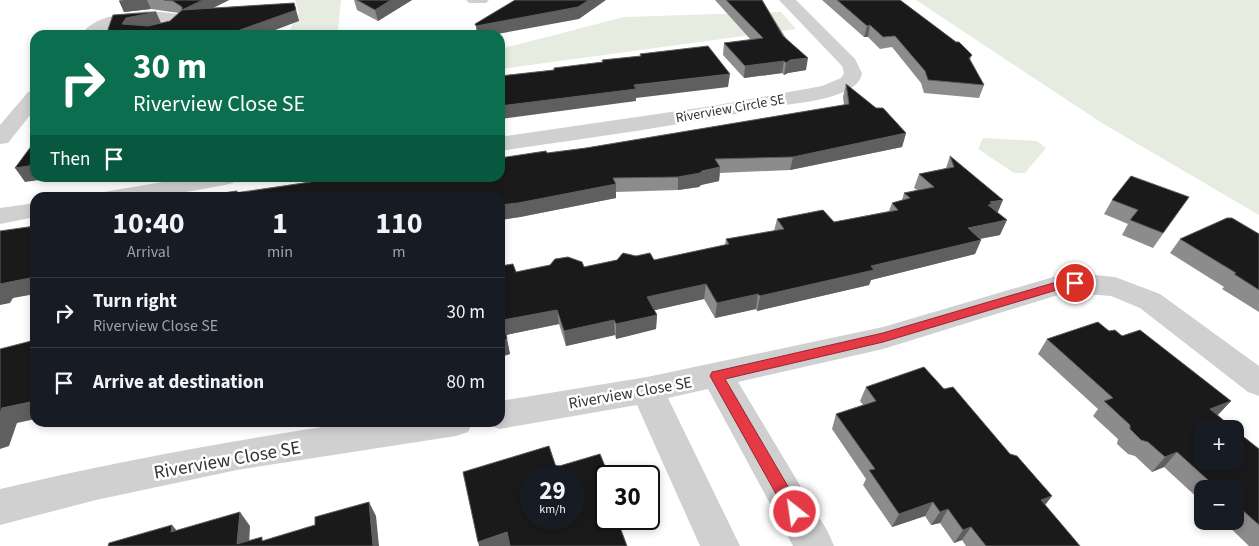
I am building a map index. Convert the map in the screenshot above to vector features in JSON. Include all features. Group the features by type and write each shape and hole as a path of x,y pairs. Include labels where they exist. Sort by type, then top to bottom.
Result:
{"street":[{"path":"474,0 481,0"},
{"name":"Riverview Circle SE","path":"505,143 593,132 715,111 832,89 849,81 853,76 853,69 849,63 787,0"},
{"path":"93,30 119,20 160,15 172,16 178,20 174,26 163,30"},
{"path":"0,138 30,102"},
{"path":"143,192 202,182"},
{"path":"0,216 30,211"},
{"name":"Riverview Close SE","path":"505,414 717,376 883,338 1060,285 1075,283 1115,287 1150,301 1259,383"},
{"path":"717,376 814,546"},
{"path":"647,390 720,546"},
{"name":"Riverview Close SE","path":"0,507 96,483 237,455 423,427"}],"shaded area":[{"path":"295,0 341,0 338,30 290,30 299,13"},
{"path":"916,0 1259,0 1259,215 1102,123"},
{"path":"781,12 796,29 505,68 505,48 624,17"},
{"path":"983,138 1037,141 1046,148 1025,173 1014,173 978,149"}],"building":[{"path":"164,0 203,0 182,10 182,7 173,1"},
{"path":"357,0 391,0 375,10"},
{"path":"515,0 589,0 578,7 476,26 475,24"},
{"path":"726,0 762,0 783,36 808,58 790,60 786,63 784,61 745,66 724,43 763,38"},
{"path":"837,0 900,0 956,42 959,42 972,55 969,58 984,85 928,80 925,71 895,36 883,37"},
{"path":"294,3 296,10 240,30 108,30 113,15 156,12 126,18 122,24 148,26 170,21 182,10"},
{"path":"708,46 730,74 634,85 636,89 505,105 505,75 554,70 554,68 603,62 602,60 641,56 640,54"},
{"path":"846,84 876,108 883,108 906,133 793,157 715,159 720,167 700,173 678,177 613,178 616,184 505,204 505,192 244,192 310,182 505,182 505,157 546,151 547,153 586,148 849,104"},
{"path":"30,148 30,166 15,168"},
{"path":"950,156 1003,200 990,202 992,204 988,205 1007,220 968,228 981,240 871,266 874,270 760,296 758,294 717,303 706,284 647,297 657,315 616,324 614,320 564,331 557,310 505,320 505,265 513,264 516,272 550,265 555,259 568,257 582,262 584,267 617,260 623,253 636,256 650,253 654,260 729,244 726,239 784,229 777,219 823,210 834,222 898,210 892,203 910,198 904,193 934,187 919,174 954,167"},
{"path":"1131,176 1189,197 1163,233 1130,220 1138,210 1112,200"},
{"path":"1227,218 1232,218 1259,234 1259,290 1234,274 1236,273 1180,239"},
{"path":"30,227 30,278 0,284 0,231"},
{"path":"1098,322 1109,331 1115,330 1122,336 1140,330 1231,401 1210,409 1223,420 1194,420 1194,467 1177,452 1165,457 1148,442 1141,440 1130,429 1130,425 1104,401 1113,398 1047,339"},
{"path":"30,341 30,402 2,408 0,414 0,349"},
{"path":"924,367 944,389 953,387 1010,454 1017,456 1052,496 1041,500 1080,546 986,546 971,527 963,530 948,509 940,512 933,502 899,514 869,470 875,469 836,414 876,401 866,387"},
{"path":"1244,437 1259,449 1259,525 1244,512 1244,480 1208,480 1197,470 1244,470"},
{"path":"549,446 555,465 520,465 520,530 585,530 585,465 563,465 600,454 604,465 595,465 595,530 621,530 627,546 510,546 507,532 478,542 463,472"},
{"path":"369,502 373,546 108,546 109,543 172,525 171,532 240,512 237,544 262,537 262,541 315,525 315,517"}],"route":[{"path":"795,512 717,376 883,338 1060,285 1075,283"}]}
